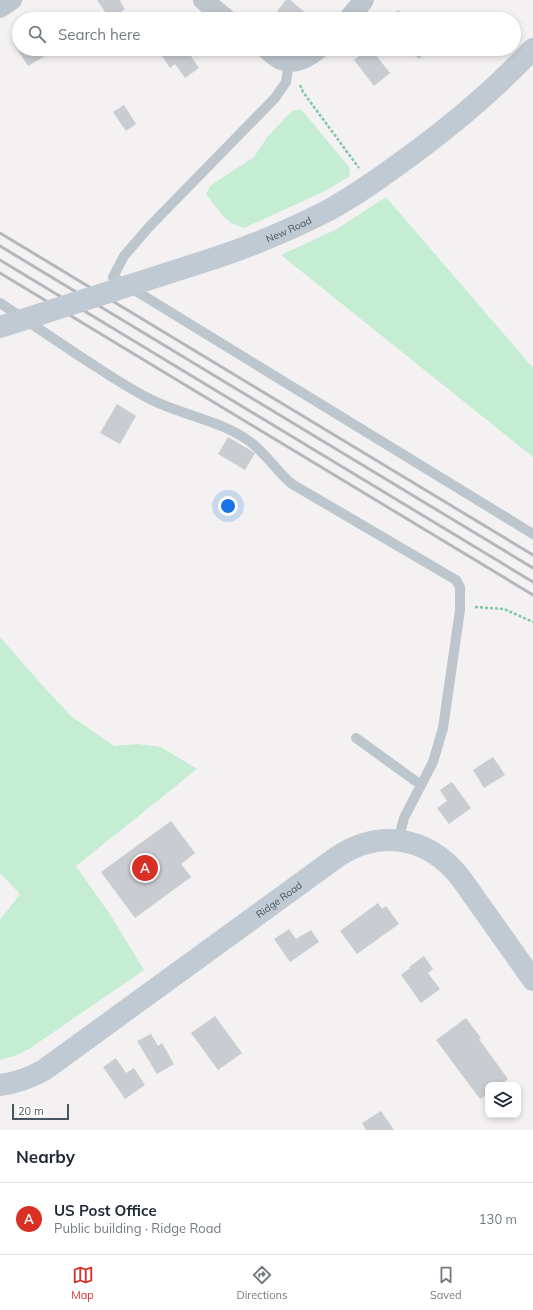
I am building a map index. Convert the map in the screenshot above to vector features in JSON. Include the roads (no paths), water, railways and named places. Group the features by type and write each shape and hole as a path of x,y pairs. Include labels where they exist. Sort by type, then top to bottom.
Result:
{"street":[{"path":"0,8 12,0"},
{"path":"203,0 218,12"},
{"path":"354,12 364,0"},
{"name":"New Road","path":"0,327 215,258 260,242 308,221 371,184 438,136 509,74 533,49"},
{"path":"275,56 279,59 291,62 307,56"},
{"name":"Ridge Road","path":"0,1084 10,1084 23,1080 44,1070 344,852 368,842 385,840 411,843 427,849 449,864 460,877 533,980"}],"lane":[{"path":"291,62 286,82 275,98 149,227 124,256 113,277 533,534"},
{"path":"0,303 122,384 147,398 172,409 215,423 250,441 283,477 292,484 456,580 460,587 460,610 443,728 433,762 404,818 398,841"},
{"path":"356,738 421,785"}],"railway":[{"path":"0,233 533,555"},
{"path":"0,246 533,568"},
{"path":"0,260 533,582"},
{"path":"0,273 533,595"}],"place":[{"name":"US Post Office","path":"145,868"}]}
